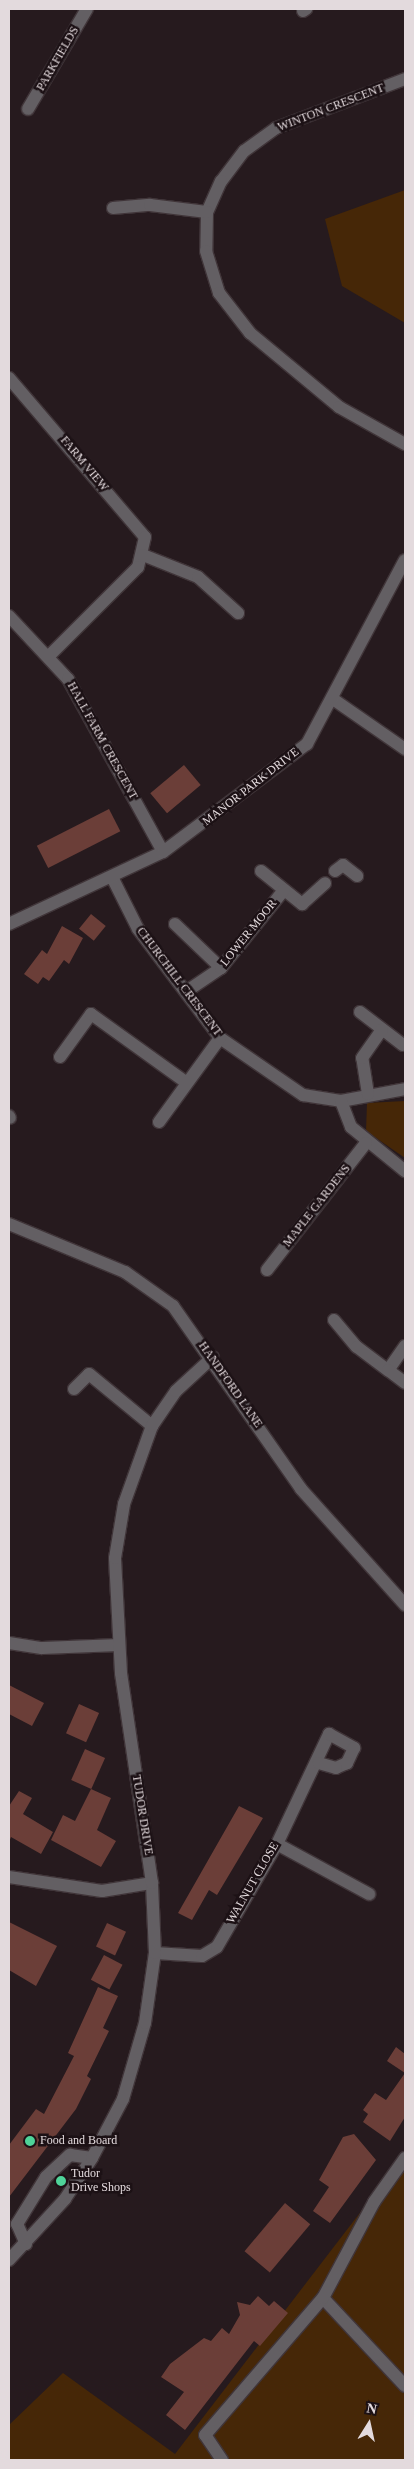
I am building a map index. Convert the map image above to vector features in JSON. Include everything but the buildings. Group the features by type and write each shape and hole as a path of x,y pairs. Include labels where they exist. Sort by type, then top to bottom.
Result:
{"street":[{"name":"PARKFIELDS","path":"28,109 87,9"},
{"name":"WINTON CRESCENT","path":"405,79 276,128 244,151 220,180 207,212 206,251 219,293 250,332 332,401 405,444"},
{"path":"113,208 150,205 207,212"},
{"name":"FARM VIEW","path":"9,378 145,537 143,555"},
{"path":"48,656 138,567 143,555 198,577 238,613"},
{"name":"MANOR PARK DRIVE","path":"9,924 163,852 307,744 333,699 405,560"},
{"name":"HALL FARM CRESCENT","path":"9,616 48,656 68,680 163,852"},
{"path":"333,699 405,750"},
{"path":"335,871 343,865 357,876"},
{"name":"LOWER MOOR","path":"261,871 302,904 325,883"},
{"name":"CHURCHILL CRESCENT","path":"112,877 138,929 187,990 220,1038 303,1095 341,1101 368,1094 405,1089"},
{"name":"LOWER MOOR","path":"187,990 221,968 284,890"},
{"path":"175,924 221,968"},
{"path":"360,1012 382,1029 403,1041"},
{"path":"60,1057 92,1014 187,1083"},
{"path":"368,1094 362,1058 382,1029"},
{"path":"159,1122 220,1038"},
{"path":"341,1101 351,1128 366,1143 405,1171"},
{"name":"MAPLE GARDENS","path":"268,1270 366,1143"},
{"name":"HANDFORD LANE","path":"9,1224 124,1272 173,1306 213,1357 301,1489 405,1605"},
{"path":"334,1320 357,1347 405,1383"},
{"path":"388,1370 405,1346"},
{"name":"TUDOR DRIVE","path":"9,2260 26,2244 65,2199 92,2158 123,2099 145,2023 156,1953 152,1883 119,1645 116,1558 124,1504 152,1426 176,1391 213,1357"},
{"path":"74,1389 89,1374 152,1426"},
{"path":"9,1643 42,1648 119,1645"},
{"name":"WALNUT CLOSE","path":"156,1953 202,1956 217,1947 276,1844 319,1763"},
{"path":"276,1844 369,1894"},
{"path":"9,1877 102,1891 152,1883"},
{"path":"26,2244 13,2226 61,2160 80,2154 92,2158"},
{"path":"222,2460 205,2435 323,2298 374,2202 405,2158"},
{"path":"323,2298 405,2386"}],"shaded area":[{"path":"405,190 405,323 342,286 325,219"},
{"path":"405,1101 405,1158 366,1131 367,1103"},
{"path":"405,2154 405,2460 9,2460 9,2425 63,2373 175,2454"}],"place":[{"name":"Food and Board","path":"30,2141"},
{"name":"Tudor Drive Shops","path":"61,2181"}]}
